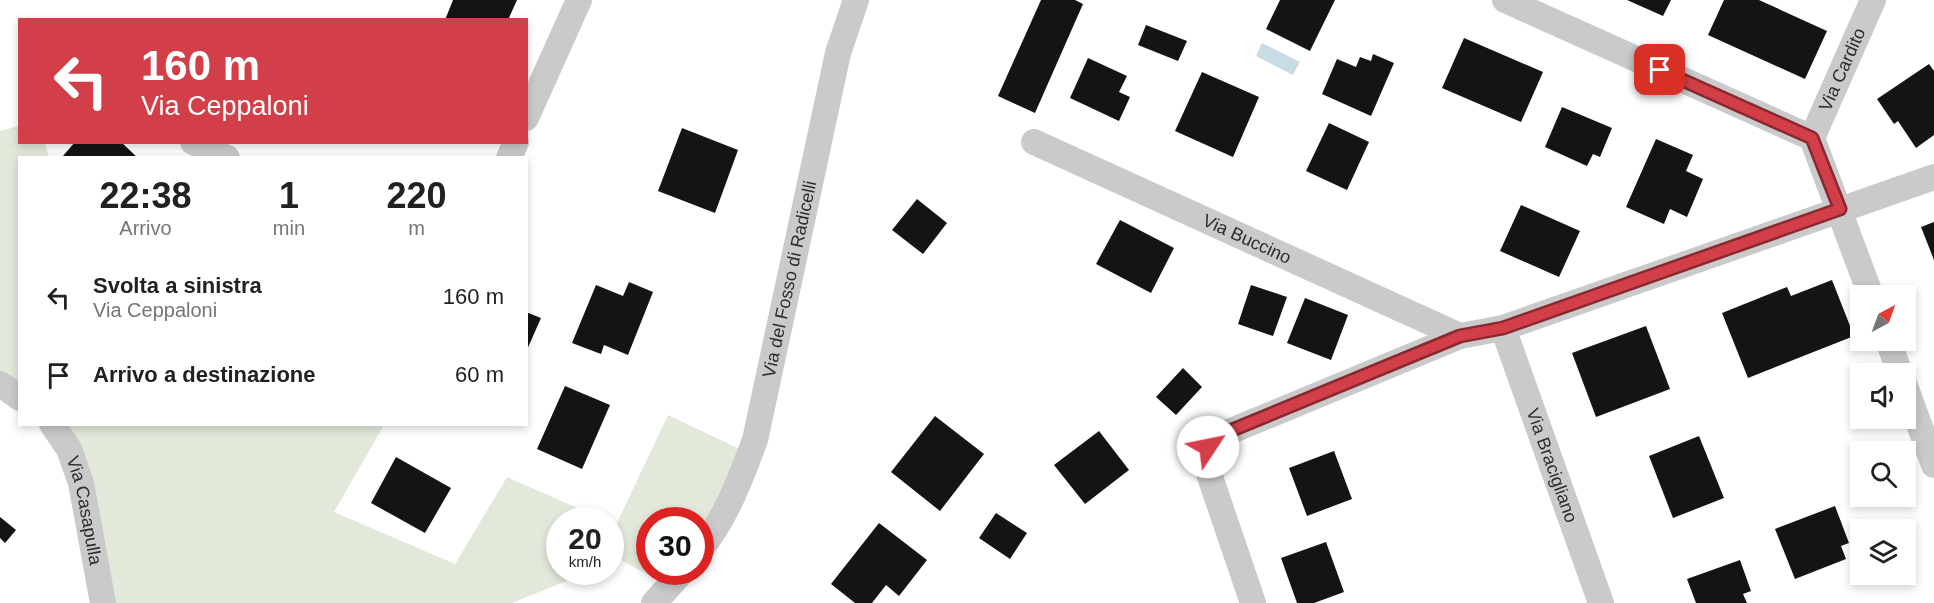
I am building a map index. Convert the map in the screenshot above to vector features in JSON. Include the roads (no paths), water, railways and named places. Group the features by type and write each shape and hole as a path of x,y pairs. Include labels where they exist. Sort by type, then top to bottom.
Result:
{"street":[{"path":"528,114 579,0"},
{"name":"Via del Fosso di Radicelli","path":"714,531 734,497 755,440 838,53 856,0"},
{"path":"1507,0 1812,138 1867,285"},
{"name":"Via Cardito","path":"1812,138 1873,0"},
{"name":"Via Buccino","path":"1034,142 1460,336"},
{"path":"198,144 223,156"},
{"path":"1248,601 1207,468 1205,453 1213,441 1225,433 1460,336 1503,328 1934,177"},
{"name":"Via Bracigliano","path":"1503,328 1601,603"},
{"path":"0,384 18,397"},
{"path":"1916,416 1934,465"},
{"name":"Via Casapulla","path":"53,426 69,449 81,483 103,603"},
{"path":"654,603 670,585"}],"water":[{"path":"1262,43 1300,62 1293,75 1256,56"}]}
